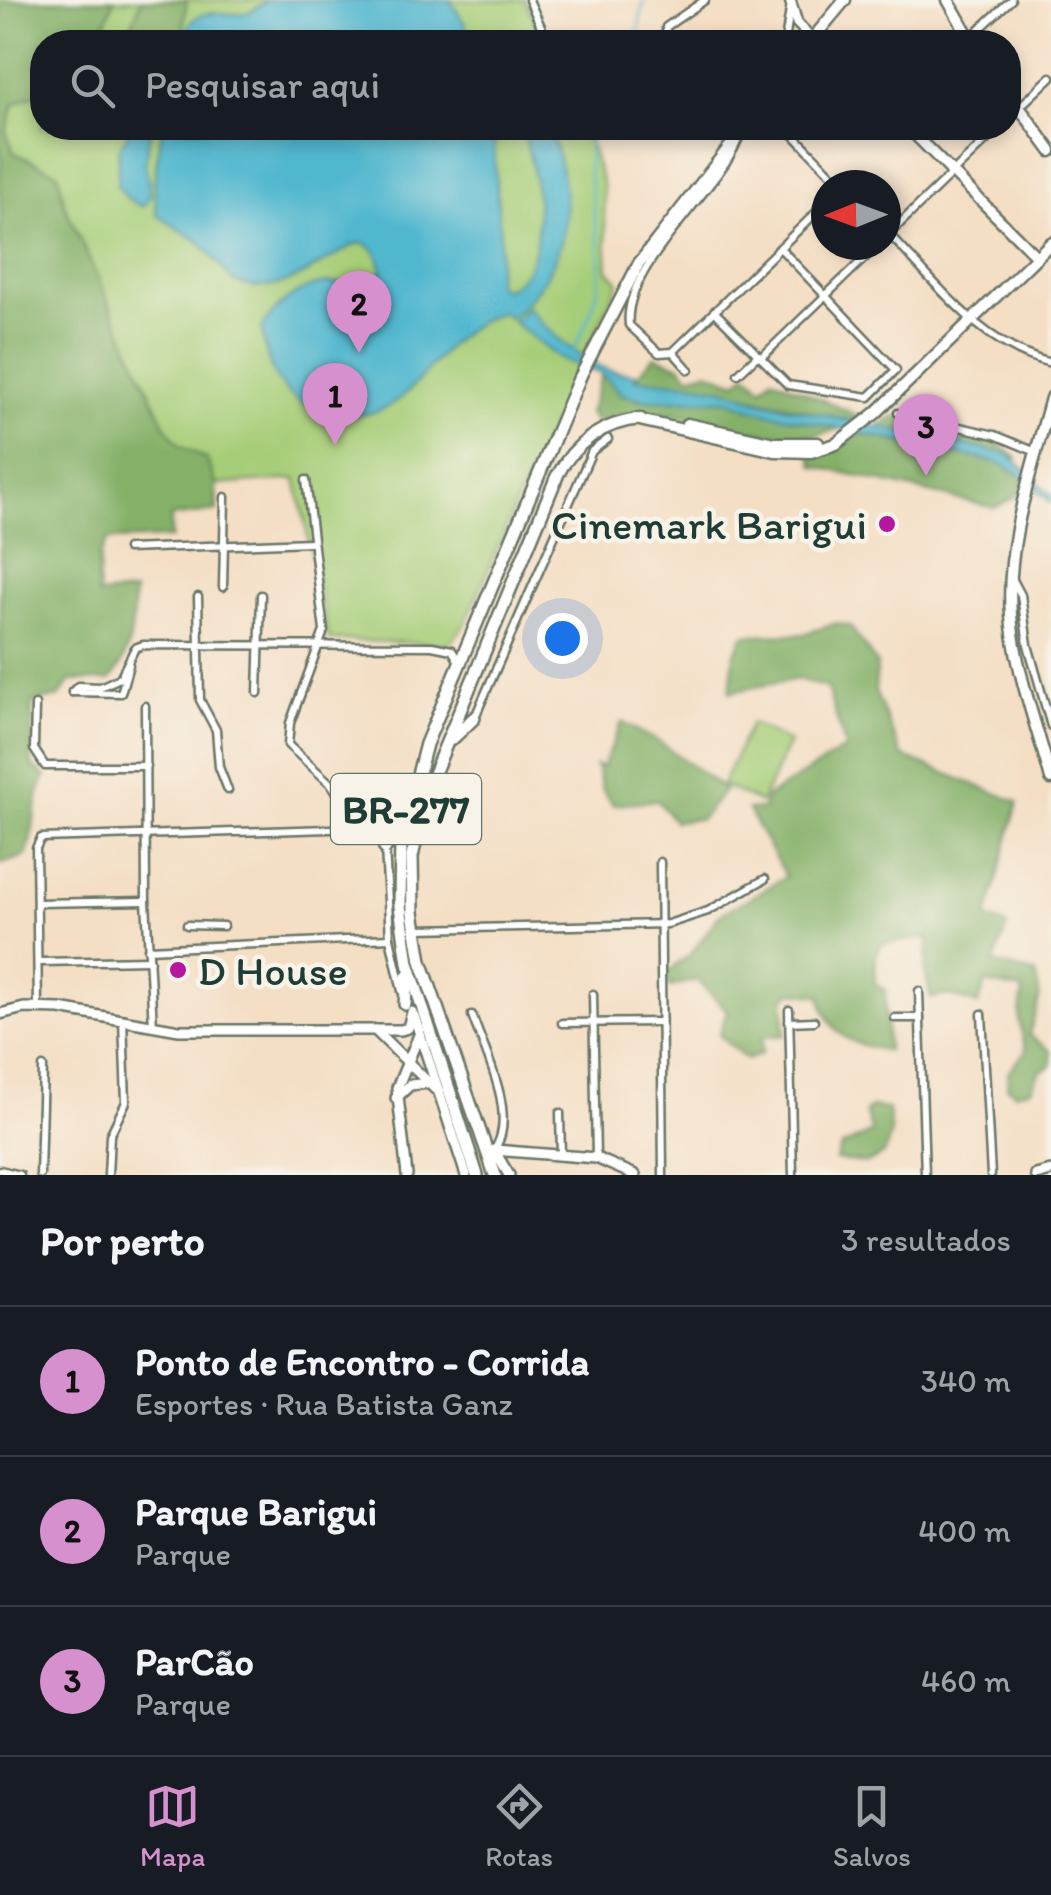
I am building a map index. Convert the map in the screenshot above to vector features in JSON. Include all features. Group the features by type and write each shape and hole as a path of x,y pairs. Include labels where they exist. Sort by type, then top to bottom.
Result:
{"highway":[{"name":"BR-277","path":"477,1175 408,963 400,906 400,854 407,804 426,744 579,379"},
{"name":"BR-277","path":"495,1175 426,979 415,929 414,839 446,746 557,476"},
{"path":"446,746 474,718"},
{"path":"384,848 426,744"},
{"path":"408,963 409,1008"},
{"path":"469,1104 494,1150"}],"main road":[{"path":"819,30 842,0"},
{"path":"948,0 964,30"},
{"path":"1021,109 1051,150"},
{"path":"579,379 639,263 735,140"},
{"path":"557,476 587,438 610,425 635,419 672,421 797,445 852,432 1051,243"},
{"path":"1051,398 1011,577 1015,646 1051,779"}],"street":[{"path":"528,0 542,30"},
{"path":"666,30 705,0"},
{"path":"981,30 1011,0"},
{"path":"790,4 805,30"},
{"path":"787,30 790,4"},
{"path":"1021,107 1051,78"},
{"path":"690,370 628,325 629,312 656,254 738,140"},
{"path":"799,140 828,170"},
{"path":"921,140 1037,256"},
{"path":"901,221 986,140"},
{"path":"669,354 811,217"},
{"path":"714,311 794,388 869,397 896,370 779,248"},
{"path":"901,248 972,320 1008,349 1051,363"},
{"path":"738,374 862,260"},
{"path":"898,412 995,435 1036,457"},
{"path":"474,718 592,451 608,439"},
{"path":"306,480 323,612 320,644 290,723 288,744 330,784 363,828 384,848 390,938 433,1087 466,1175"},
{"path":"224,587 225,497"},
{"path":"127,549 311,542"},
{"path":"1011,577 1020,595 1051,726"},
{"path":"258,693 261,594"},
{"path":"508,594 526,604"},
{"path":"198,597 201,704 216,730 219,766 228,790"},
{"path":"128,664 112,684 78,686 72,692 121,692 135,648 199,644 432,646 452,650 459,664"},
{"path":"36,705 39,762 52,768 146,766"},
{"path":"145,706 146,901 153,1026"},
{"path":"38,1008 38,842 46,837 363,828"},
{"path":"660,862 663,1175"},
{"path":"415,929 660,924 699,915 766,879"},
{"path":"38,903 146,901"},
{"path":"187,925 222,926"},
{"path":"206,925 206,944"},
{"path":"148,949 390,938"},
{"path":"39,962 150,960"},
{"path":"919,991 925,1175"},
{"path":"592,994 596,1158"},
{"path":"0,1014 38,1008 179,1030 408,1028 409,1008"},
{"path":"789,1010 793,1175"},
{"path":"472,1014 503,1114 502,1136 494,1150"},
{"path":"982,1014 991,1175"},
{"path":"895,1018 920,1018"},
{"path":"108,1175 110,1135 126,1102 122,1019"},
{"path":"789,1022 814,1021"},
{"path":"562,1024 661,1022"},
{"path":"373,1028 408,1058 433,1087"},
{"path":"407,1175 396,1098 419,1036"},
{"path":"40,1175 43,1067"},
{"path":"396,1098 410,1085 433,1087"},
{"path":"560,1113 561,1156"},
{"path":"494,1150 596,1158 636,1175"},
{"path":"494,1150 508,1175"},
{"path":"0,1170 20,1175"},
{"path":"1036,1175 1051,1171"}],"green space":[{"path":"0,0 114,0 103,30 30,30 30,97 14,104 6,132 14,153 58,173 65,207 165,425 179,445 207,460 216,485 217,511 171,517 171,538 108,540 100,554 98,595 134,592 127,650 110,680 70,681 59,697 32,703 32,766 46,776 26,856 0,864"},
{"path":"114,0 525,0 539,30 103,30"},
{"path":"141,0 187,0 183,30 130,30"},
{"path":"30,97 30,140 589,140 603,185 608,270 619,282 517,501 466,623 449,644 329,640 296,479 216,485 206,460 179,445 165,425 65,207 58,173 14,153 6,132 14,104"},
{"path":"655,356 681,366 689,376 707,371 737,382 747,373 762,388 772,377 861,417 850,420 716,390 634,379"},
{"path":"602,374 619,392 637,399 728,400 754,410 841,427 815,435 786,436 661,414 629,414 596,422 589,414"},
{"path":"894,417 992,439 1018,459 876,427"},
{"path":"861,434 999,463 1023,477 1019,494 995,508 814,466 811,455 840,447"},
{"path":"837,623 850,626 877,664 875,691 902,756 1018,802 987,918 1007,926 994,963 1035,973 1040,996 1029,1035 1051,1051 1051,1066 1040,1071 1031,1089 1015,1093 1007,1087 1008,1072 1026,1051 1019,1020 1023,990 986,983 978,1005 948,995 931,998 925,971 929,937 882,944 876,955 875,985 885,989 887,1050 861,1045 842,1035 829,1019 820,995 793,992 784,997 785,1035 763,1037 762,1053 747,1060 719,1035 727,1011 697,980 670,987 665,974 691,954 719,915 786,877 748,810 763,809 767,797 846,748 827,688 798,679 730,692 734,655 744,635 804,634"},
{"path":"622,722 661,743 725,790 701,819 674,821 657,800 613,805 602,789 596,765 602,767"},
{"path":"751,723 789,742 761,803 722,785"},
{"path":"872,1107 888,1109 891,1134 884,1154 867,1163 836,1160 841,1147 872,1132 865,1112"}],"water":[{"path":"267,0 450,0 469,30 187,30 200,16 254,9"},
{"path":"124,140 149,140 145,164 151,195 143,207 128,199 117,185 119,149"},
{"path":"160,140 495,140 500,245 497,284 504,289 520,278 531,261 536,240 536,190 525,140 553,140 566,209 557,255 546,277 510,319 503,312 475,324 398,400 376,412 348,415 312,407 281,386 266,353 262,328 282,304 308,288 328,283 363,288 376,285 382,269 376,252 365,243 356,244 282,284 250,286 233,281 201,243 157,215 154,181"},
{"path":"528,307 564,344 609,370 638,375 635,379 712,386 755,400 1010,455 1051,495 1051,503 1018,473 999,463 754,410 728,400 647,400 623,395 602,374 560,359 513,322"}],"waterway":[{"path":"638,30 644,0"},
{"path":"573,353 594,304 600,273 590,177 591,140"}],"place":[{"name":"Parque Barigui","path":"359,353"},
{"name":"Ponto de Encontro - Corrida","path":"335,445"},
{"name":"ParCão","path":"926,476"},
{"name":"Cinemark Barigui","path":"887,524"},
{"name":"D House","path":"178,970"}]}
